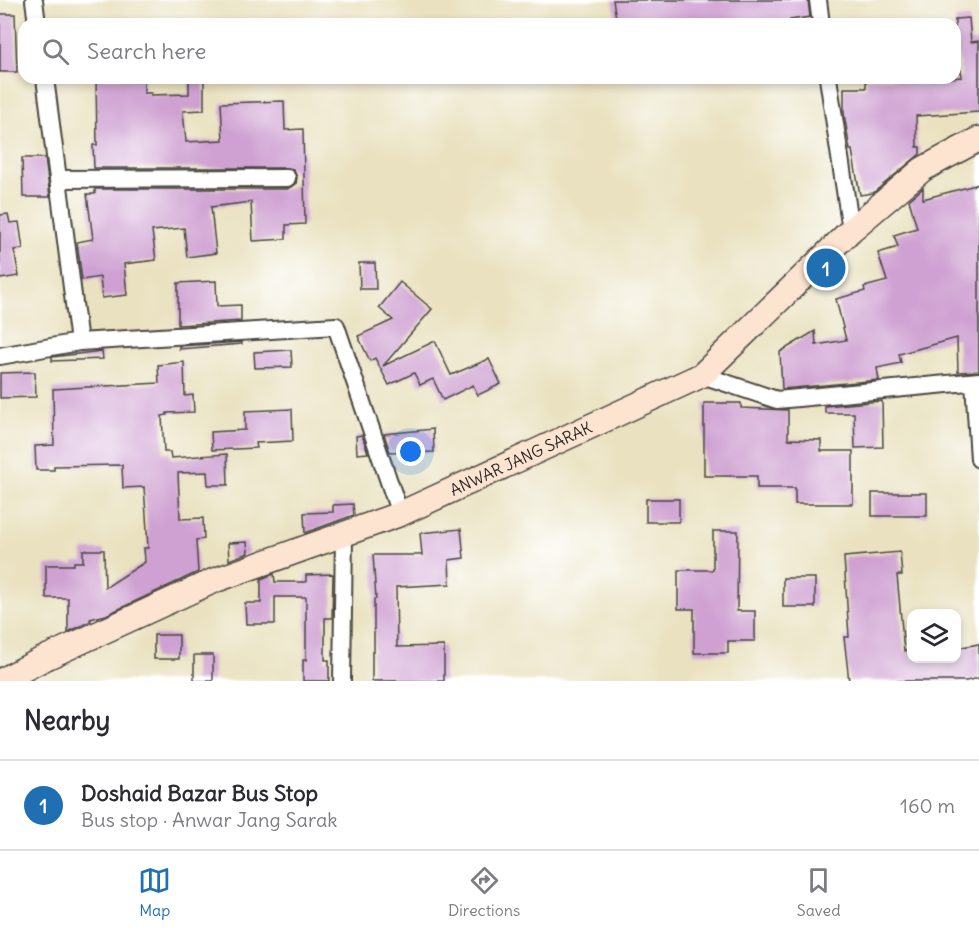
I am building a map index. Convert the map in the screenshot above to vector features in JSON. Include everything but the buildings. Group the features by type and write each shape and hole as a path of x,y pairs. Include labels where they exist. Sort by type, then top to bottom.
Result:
{"main road":[{"name":"ANWAR JANG SARAK","path":"1,681 43,659 213,581 400,514 702,375 851,230 923,169 979,139"}],"street":[{"path":"34,0 36,18"},
{"path":"818,0 820,18"},
{"path":"46,84 79,342"},
{"path":"829,84 851,230"},
{"path":"58,179 288,178"},
{"path":"0,356 79,342 336,326 400,514"},
{"path":"702,375 777,400 977,381 979,459"},
{"path":"342,681 344,534"}],"place":[{"name":"Doshaid Bazar Bus Stop","path":"826,268"}]}
